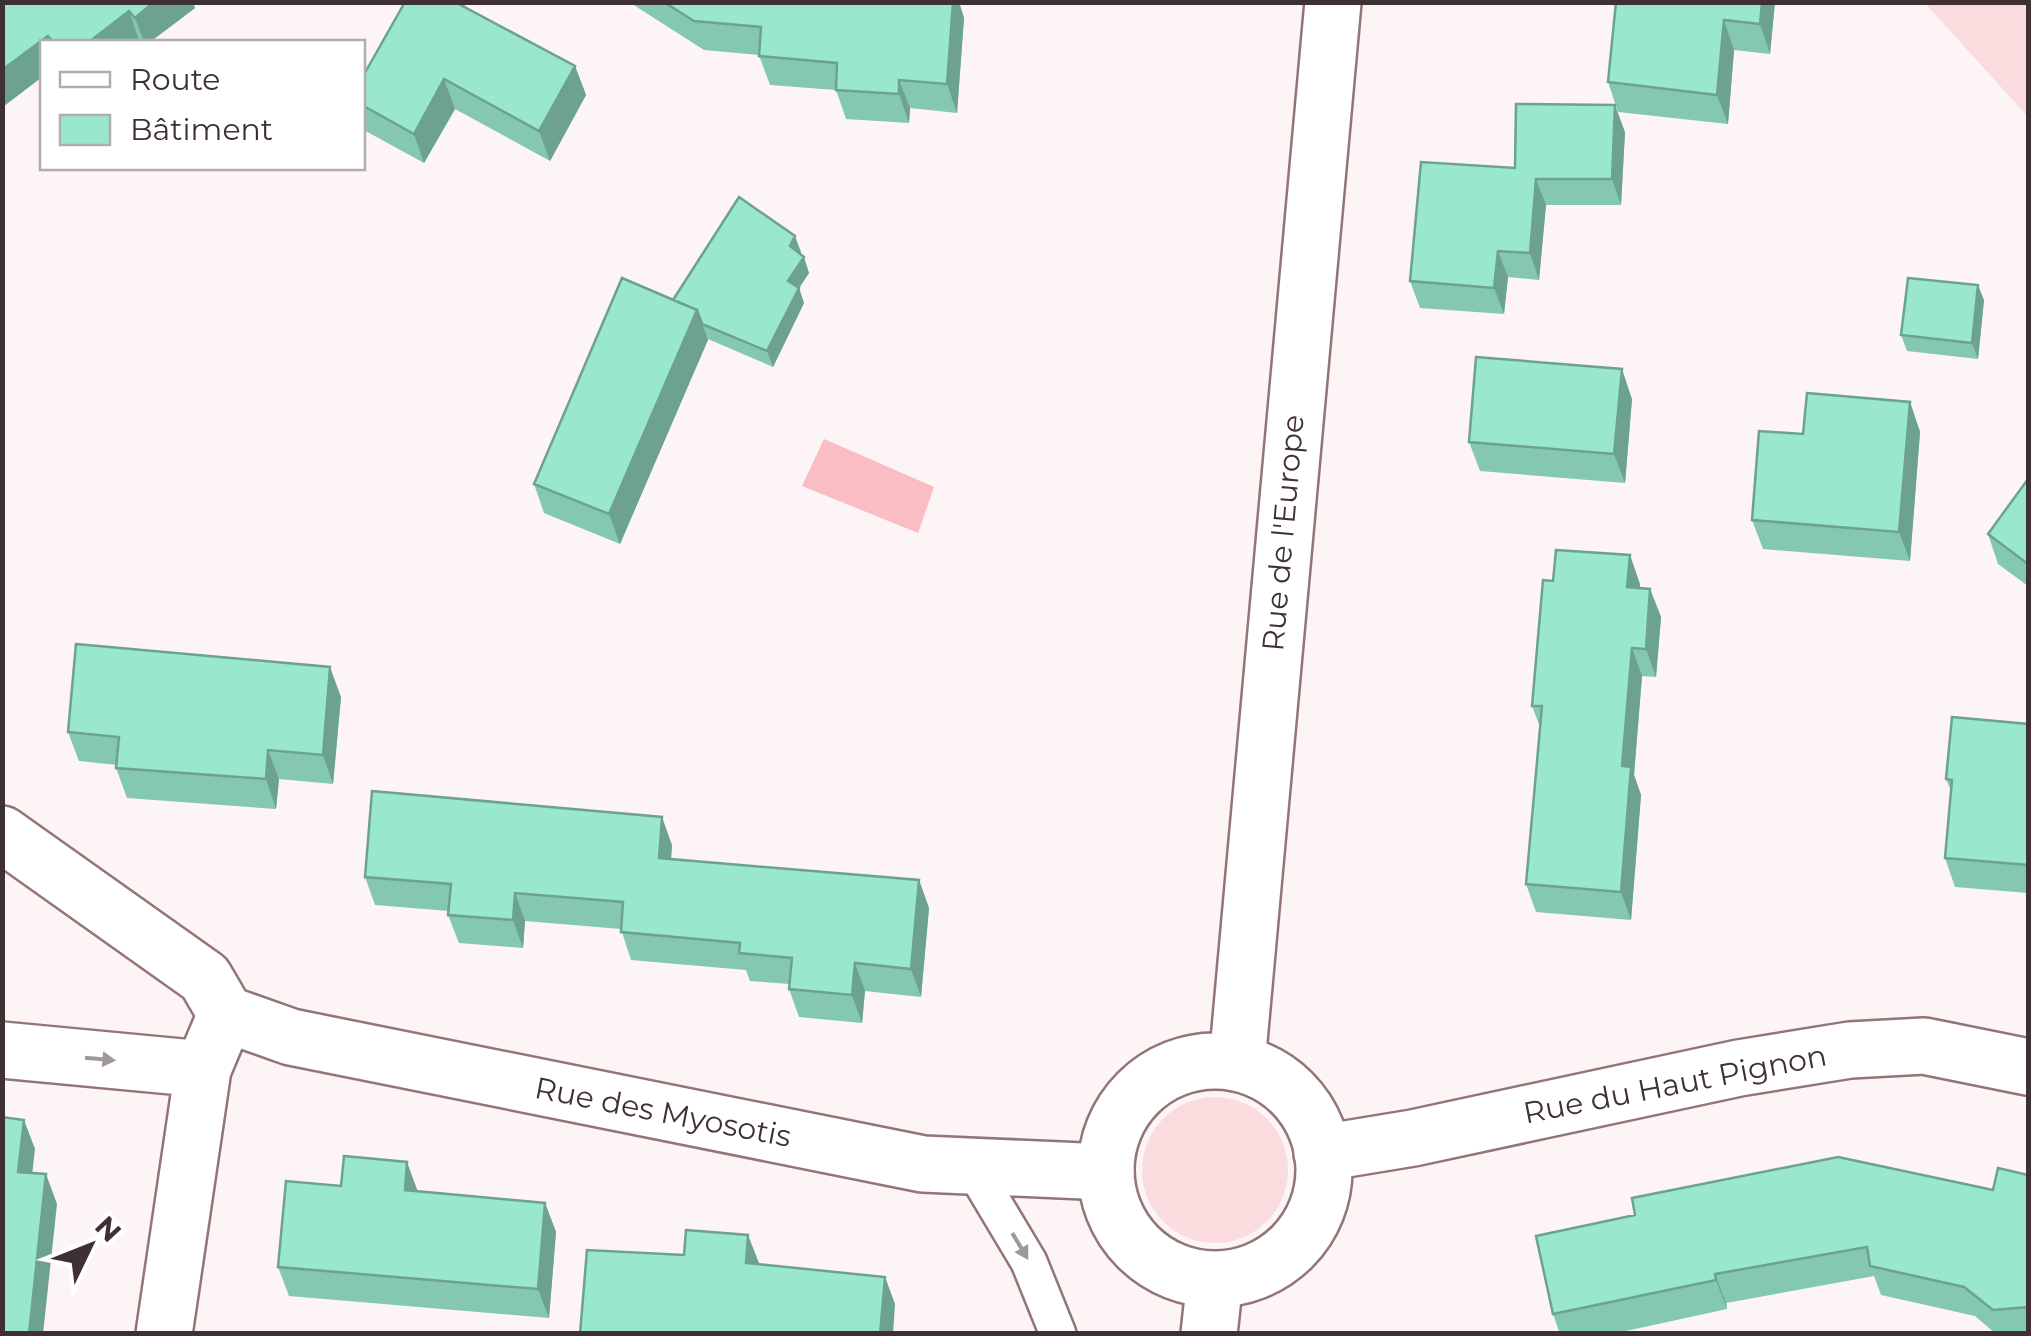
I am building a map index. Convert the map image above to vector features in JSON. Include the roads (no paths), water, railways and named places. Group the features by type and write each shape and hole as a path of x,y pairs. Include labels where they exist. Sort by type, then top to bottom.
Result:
{"street":[{"name":"Rue de l'Europe","path":"1236,1063 1333,2"},
{"path":"2,834 204,978 226,1014 203,1069 164,1334"},
{"name":"Rue des Myosotis","path":"226,1014 310,1041 923,1164 1106,1172"},
{"name":"Rue du Haut Pignon","path":"1322,1153 1414,1138 1739,1068 1850,1050 1924,1046 2028,1068"},
{"path":"2,1050 203,1069"},
{"path":"1236,1063 1268,1074 1288,1089 1309,1114 1322,1153 1321,1196 1311,1223 1298,1242 1258,1270 1215,1279 1176,1272 1142,1250 1117,1217 1109,1199 1108,1148 1116,1124 1145,1086 1188,1064 1236,1063"},
{"path":"1209,1334 1215,1279"}],"lane":[{"path":"971,1165 1029,1262 1058,1334"}]}
